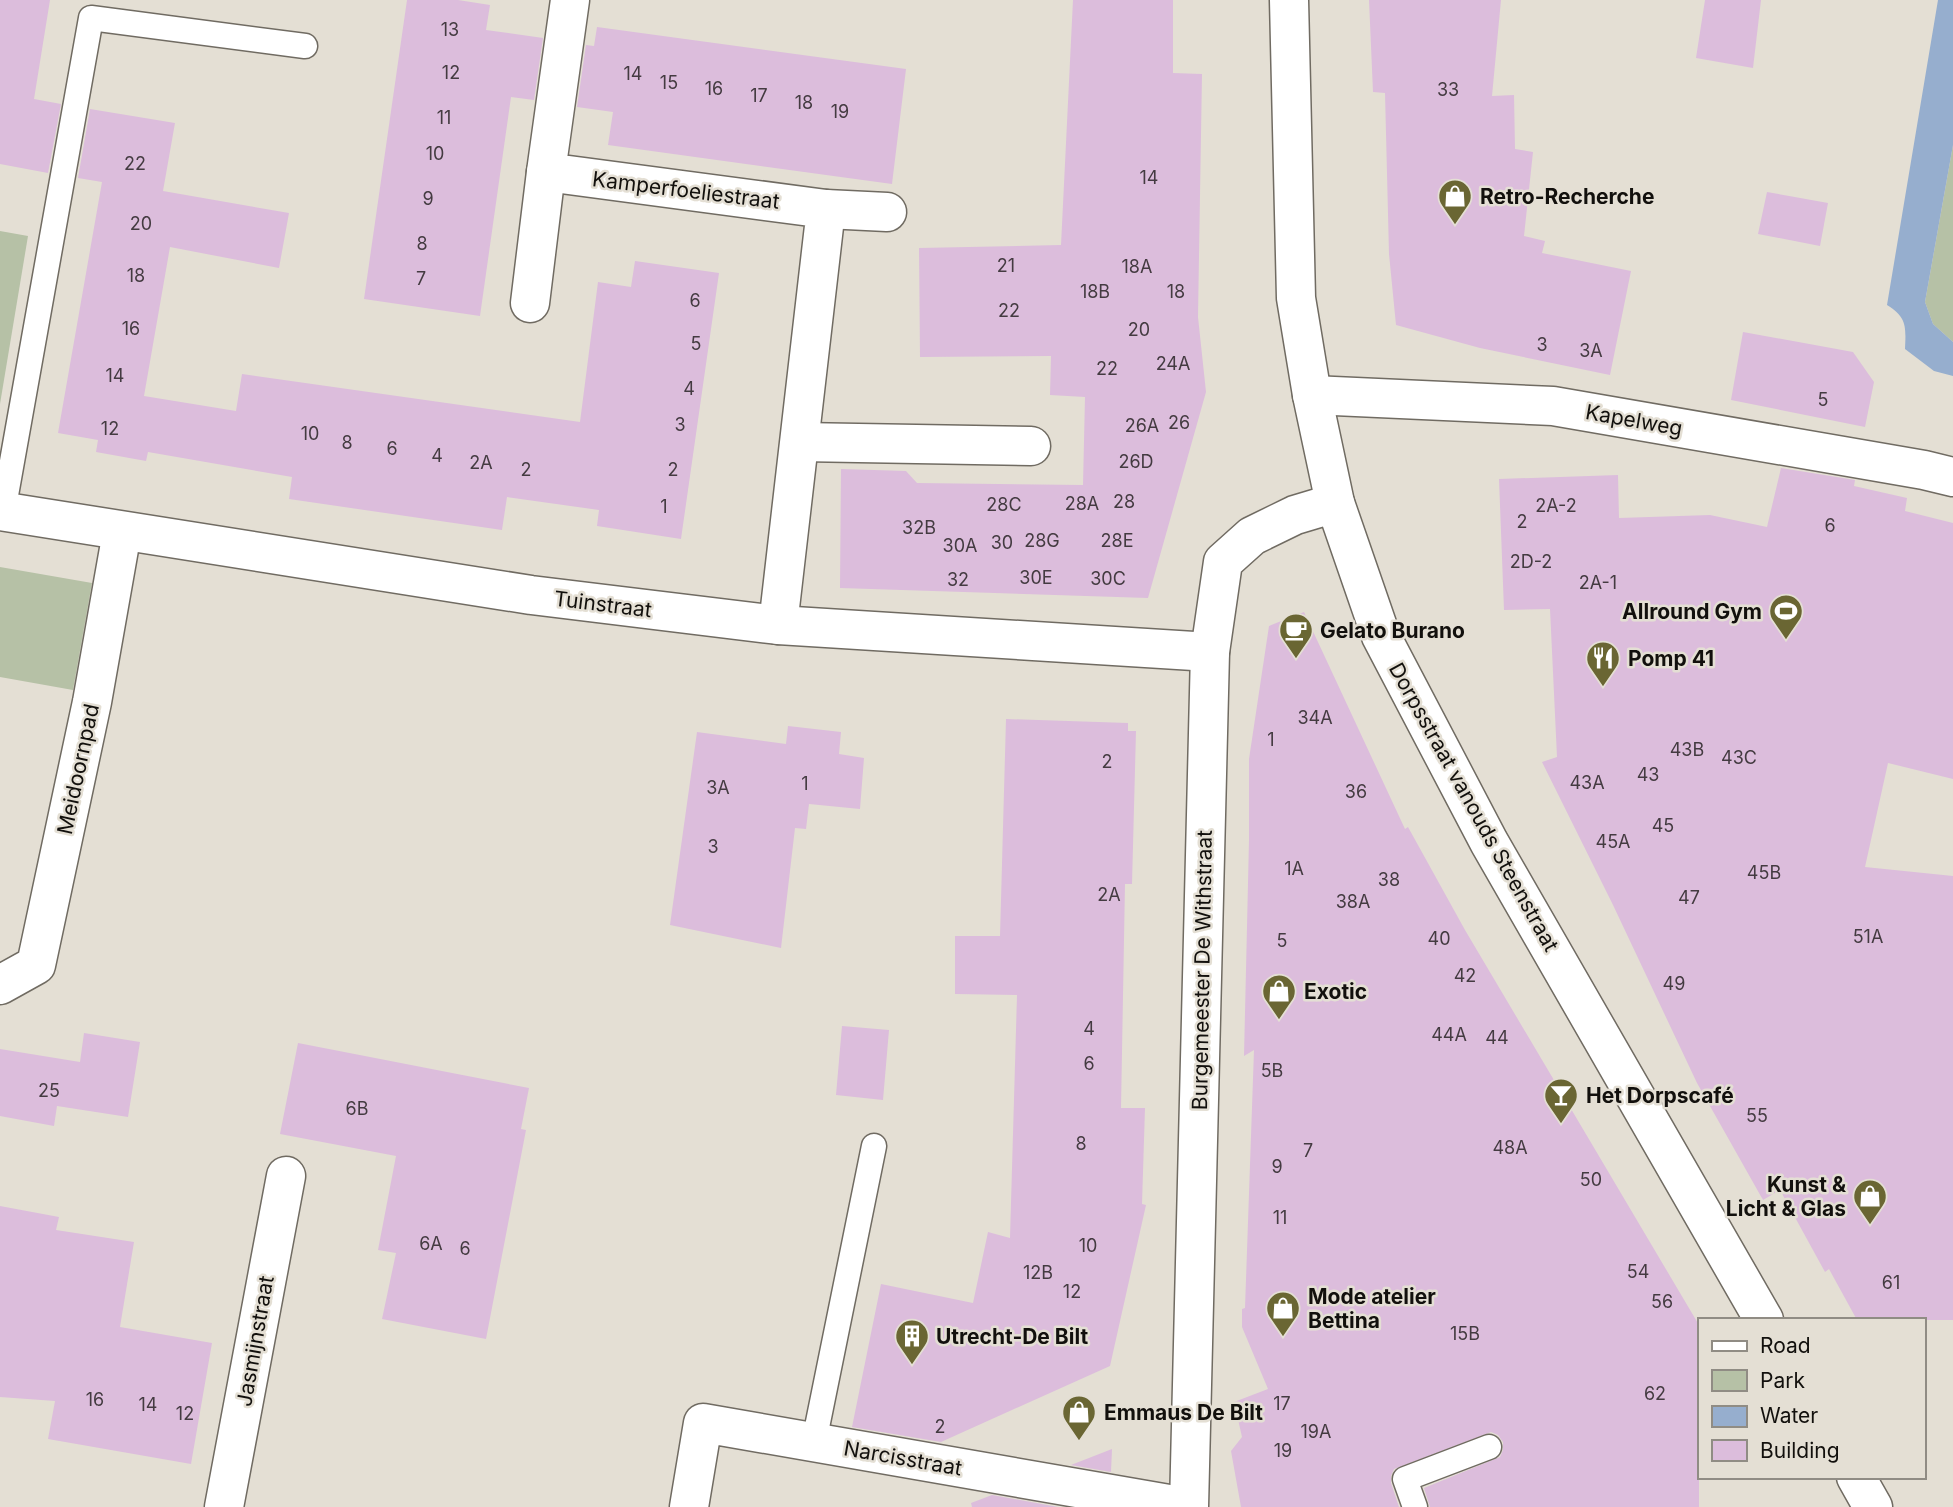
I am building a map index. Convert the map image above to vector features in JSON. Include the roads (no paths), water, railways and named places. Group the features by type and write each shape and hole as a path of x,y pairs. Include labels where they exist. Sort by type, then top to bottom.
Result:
{"street":[{"path":"530,303 570,0"},
{"name":"Dorpsstraat vanouds Steenstraat","path":"1289,0 1296,298 1312,395 1335,503 1381,636 1489,842 1763,1318"},
{"name":"Kamperfoeliestraat","path":"546,172 826,209 887,212"},
{"path":"778,625 826,209"},
{"name":"Kapelweg","path":"1312,395 1553,406 1953,477"},
{"path":"800,442 1031,446"},
{"name":"Burgemeester De Withstraat","path":"1188,1507 1210,652 1223,562 1252,536 1296,515 1335,503"},
{"name":"Tuinstraat","path":"1,511 517,593 778,625 1210,652"},
{"name":"Meidoornpad","path":"0,985 36,965 92,702 122,532"},
{"name":"Jasmijnstraat","path":"224,1507 286,1176"},
{"name":"Narcisstraat","path":"689,1507 703,1423 1188,1507"},
{"path":"1857,1479 1873,1507"}],"lane":[{"path":"1,511 91,18 304,46"},
{"path":"814,1442 874,1146"},
{"path":"1415,1507 1405,1479 1489,1447"}],"water":[{"path":"1938,0 1953,0 1953,145 1925,302 1933,324 1953,342 1953,376 1934,371 1905,349 1902,318 1887,305"}],"place":[{"name":"Retro-Recherche","path":"1455,226"},
{"name":"Allround Gym","path":"1786,641"},
{"name":"Gelato Burano","path":"1296,660"},
{"name":"Pomp 41","path":"1603,688"},
{"name":"Exotic","path":"1279,1021"},
{"name":"Het Dorpscafé","path":"1561,1125"},
{"name":"Kunst & Licht & Glas","path":"1870,1226"},
{"name":"Mode atelier Bettina","path":"1283,1338"},
{"name":"Utrecht-De Bilt","path":"912,1366"},
{"name":"Emmaus De Bilt","path":"1079,1442"}]}
